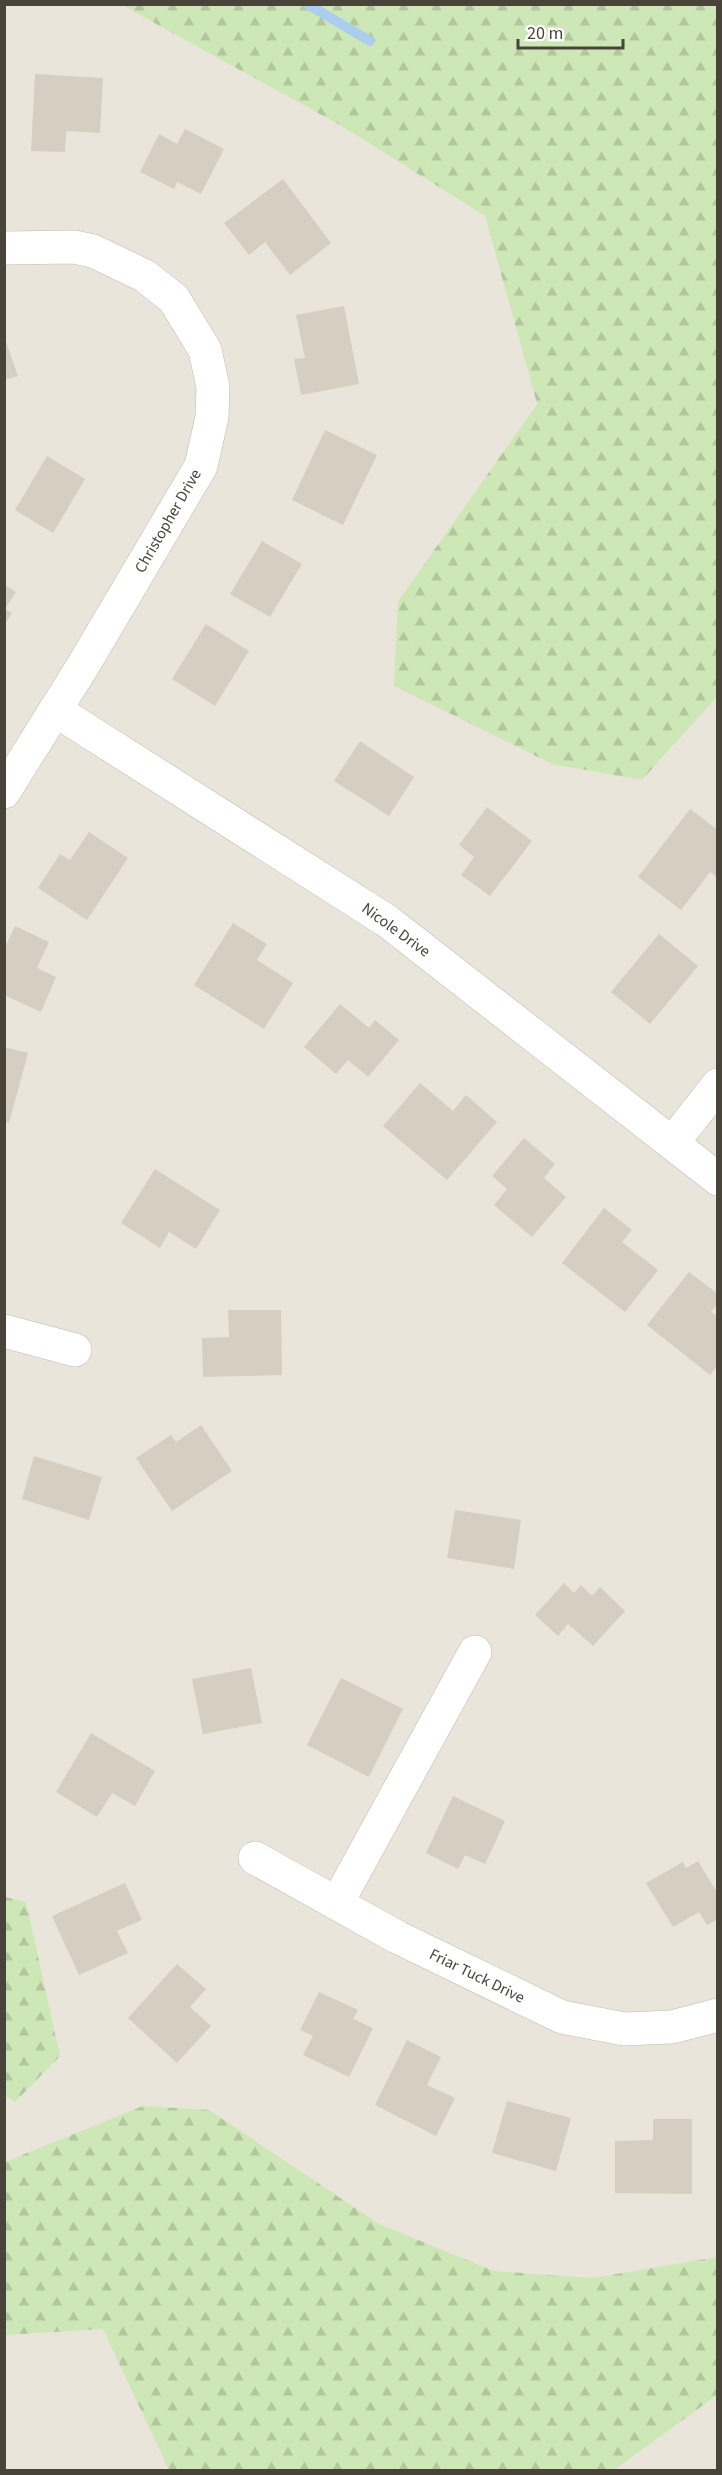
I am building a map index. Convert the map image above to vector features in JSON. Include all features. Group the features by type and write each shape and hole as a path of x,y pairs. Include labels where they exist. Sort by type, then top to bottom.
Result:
{"street":[{"name":"Christopher Drive","path":"4,248 75,247 93,251 145,276 174,299 205,350 213,387 212,417 201,466 4,792"},
{"name":"Nicole Drive","path":"55,710 387,921 673,1142 717,1179"},
{"path":"673,1142 717,1085"},
{"path":"4,1331 75,1350"},
{"path":"336,1903 475,1652"},
{"name":"Friar Tuck Drive","path":"255,1858 397,1937 561,2017 624,2029 672,2027 717,2015"}],"shaded area":[{"path":"122,4 343,127 485,216 537,404 398,601 642,780 717,697 718,2470 5,2470 4,5"}],"green space":[{"path":"122,5 717,5 717,697 642,780 552,764 394,686 398,601 537,404 485,216 343,127"},
{"path":"5,1897 26,1902 60,2056 15,2102 4,2095"},
{"path":"143,2106 209,2110 379,2224 494,2271 593,2278 717,2257 717,2395 614,2470 169,2470 103,2329 5,2335 5,2162"}],"building":[{"path":"35,74 103,78 100,133 66,131 65,152 31,151"},
{"path":"185,129 224,149 201,194 177,182 174,189 140,172 159,134 177,144"},
{"path":"283,179 331,243 290,275 265,242 249,255 224,223"},
{"path":"344,306 359,384 301,395 294,359 305,358 296,315"},
{"path":"4,336 18,376 4,380"},
{"path":"325,430 377,455 343,525 292,500"},
{"path":"47,456 85,479 53,533 15,510"},
{"path":"262,541 302,564 270,617 230,594"},
{"path":"5,585 16,592 5,609"},
{"path":"5,609 12,613 5,624"},
{"path":"206,624 249,651 215,706 172,679"},
{"path":"360,741 414,777 389,816 334,781"},
{"path":"487,807 532,841 490,896 461,875 474,857 459,845"},
{"path":"690,809 718,830 718,878 710,872 681,910 638,877"},
{"path":"89,832 128,858 87,920 38,888 60,854 70,860"},
{"path":"233,923 267,944 257,960 293,983 264,1029 194,985"},
{"path":"15,926 49,942 37,968 56,977 41,1012 4,995 4,949"},
{"path":"659,934 698,966 650,1024 611,992"},
{"path":"340,1004 369,1028 375,1020 399,1040 368,1077 348,1060 336,1074 304,1047"},
{"path":"4,1047 28,1053 9,1123 4,1122"},
{"path":"420,1083 453,1111 466,1095 497,1122 447,1180 383,1126"},
{"path":"524,1138 555,1164 544,1178 566,1197 532,1237 494,1205 507,1189 492,1176"},
{"path":"155,1169 220,1210 196,1249 169,1232 160,1248 121,1223"},
{"path":"604,1208 632,1230 622,1242 658,1270 625,1312 562,1263"},
{"path":"689,1272 718,1294 718,1303 711,1312 718,1317 718,1365 710,1375 647,1325"},
{"path":"228,1310 281,1310 282,1375 203,1377 202,1338 229,1337"},
{"path":"201,1425 232,1471 172,1511 136,1458 171,1435 176,1442"},
{"path":"34,1456 102,1477 89,1520 22,1499"},
{"path":"455,1510 521,1520 514,1569 447,1558"},
{"path":"564,1583 574,1593 581,1585 592,1596 600,1587 625,1611 593,1646 568,1624 558,1636 535,1615"},
{"path":"251,1668 262,1723 203,1734 192,1679"},
{"path":"341,1678 403,1709 369,1777 307,1745"},
{"path":"91,1733 155,1771 135,1806 112,1793 97,1817 56,1792"},
{"path":"453,1796 505,1821 485,1864 465,1855 458,1869 426,1853"},
{"path":"698,1861 718,1894 718,1919 707,1925 699,1912 673,1927 646,1883 683,1862 686,1868"},
{"path":"125,1883 142,1920 117,1931 128,1953 79,1975 52,1916"},
{"path":"177,1964 206,1989 190,2007 211,2026 177,2063 128,2018"},
{"path":"319,1992 358,2010 353,2019 373,2028 349,2077 303,2055 313,2036 300,2030"},
{"path":"407,2040 441,2057 427,2085 455,2098 436,2136 375,2105"},
{"path":"507,2101 571,2118 556,2171 492,2153"},
{"path":"653,2119 692,2119 692,2194 615,2193 615,2141 653,2140"}],"waterway":[{"path":"307,4 370,41"}]}
